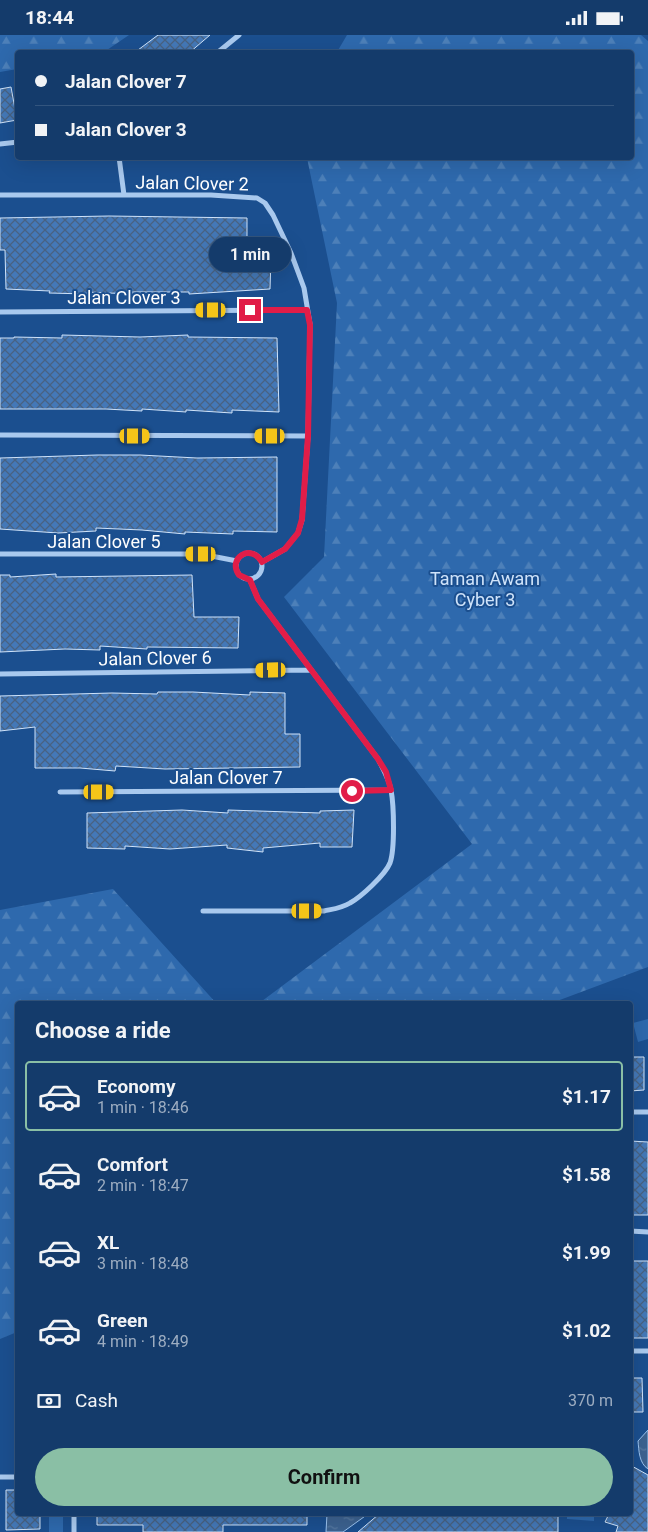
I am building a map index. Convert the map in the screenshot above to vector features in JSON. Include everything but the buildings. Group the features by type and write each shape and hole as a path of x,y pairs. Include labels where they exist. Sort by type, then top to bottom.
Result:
{"street":[{"path":"221,50 239,35"},
{"path":"0,145 15,142"},
{"path":"119,160 124,195"},
{"name":"Jalan Clover 2","path":"0,195 211,195 257,198 264,203 273,215 291,253 304,289 310,325 308,436 302,519 298,533 285,549 262,562"},
{"name":"Jalan Clover 3","path":"0,312 307,310"},
{"path":"0,435 308,436"},
{"path":"248,553 256,555 262,562 260,574 250,580 242,578 237,572 237,561 248,553"},
{"name":"Jalan Clover 5","path":"0,554 201,554 237,561"},
{"path":"203,911 324,911 337,908 350,903 380,877 390,863 394,845 391,790 386,772 258,599 250,580"},
{"name":"Jalan Clover 6","path":"0,674 310,670"},
{"name":"Jalan Clover 7","path":"60,792 391,790"},
{"path":"633,1111 648,1112"},
{"path":"633,1231 648,1232"},
{"path":"633,1351 648,1351"},
{"path":"0,1477 15,1477"},
{"path":"74,1516 74,1532"}],"green space":[{"path":"0,35 129,35 107,50 15,50 15,69 0,72"},
{"name":"Taman Awam Cyber 3","path":"347,35 641,35 648,41 648,967 557,1001 262,1001 472,844 284,597 324,557 337,303 307,160 634,160 634,50 338,50"},
{"path":"113,889 214,1001 15,1001 15,1333 0,1339 0,910"},
{"path":"648,1019 648,1039 638,1042 633,1023"},
{"path":"49,1516 63,1516 63,1532 49,1532"},
{"path":"567,1516 594,1516 594,1521 567,1519"}],"water":[{"path":"648,1430 648,1469 641,1460 638,1441"},
{"path":"327,1516 365,1516 343,1532 326,1532"}],"route":[{"path":"250,310 307,310 310,325 308,436 302,519 298,533 285,549 262,562 252,553 244,554 237,561 236,568 242,578 250,580 258,599 378,759 386,772 391,790 352,791"}]}
